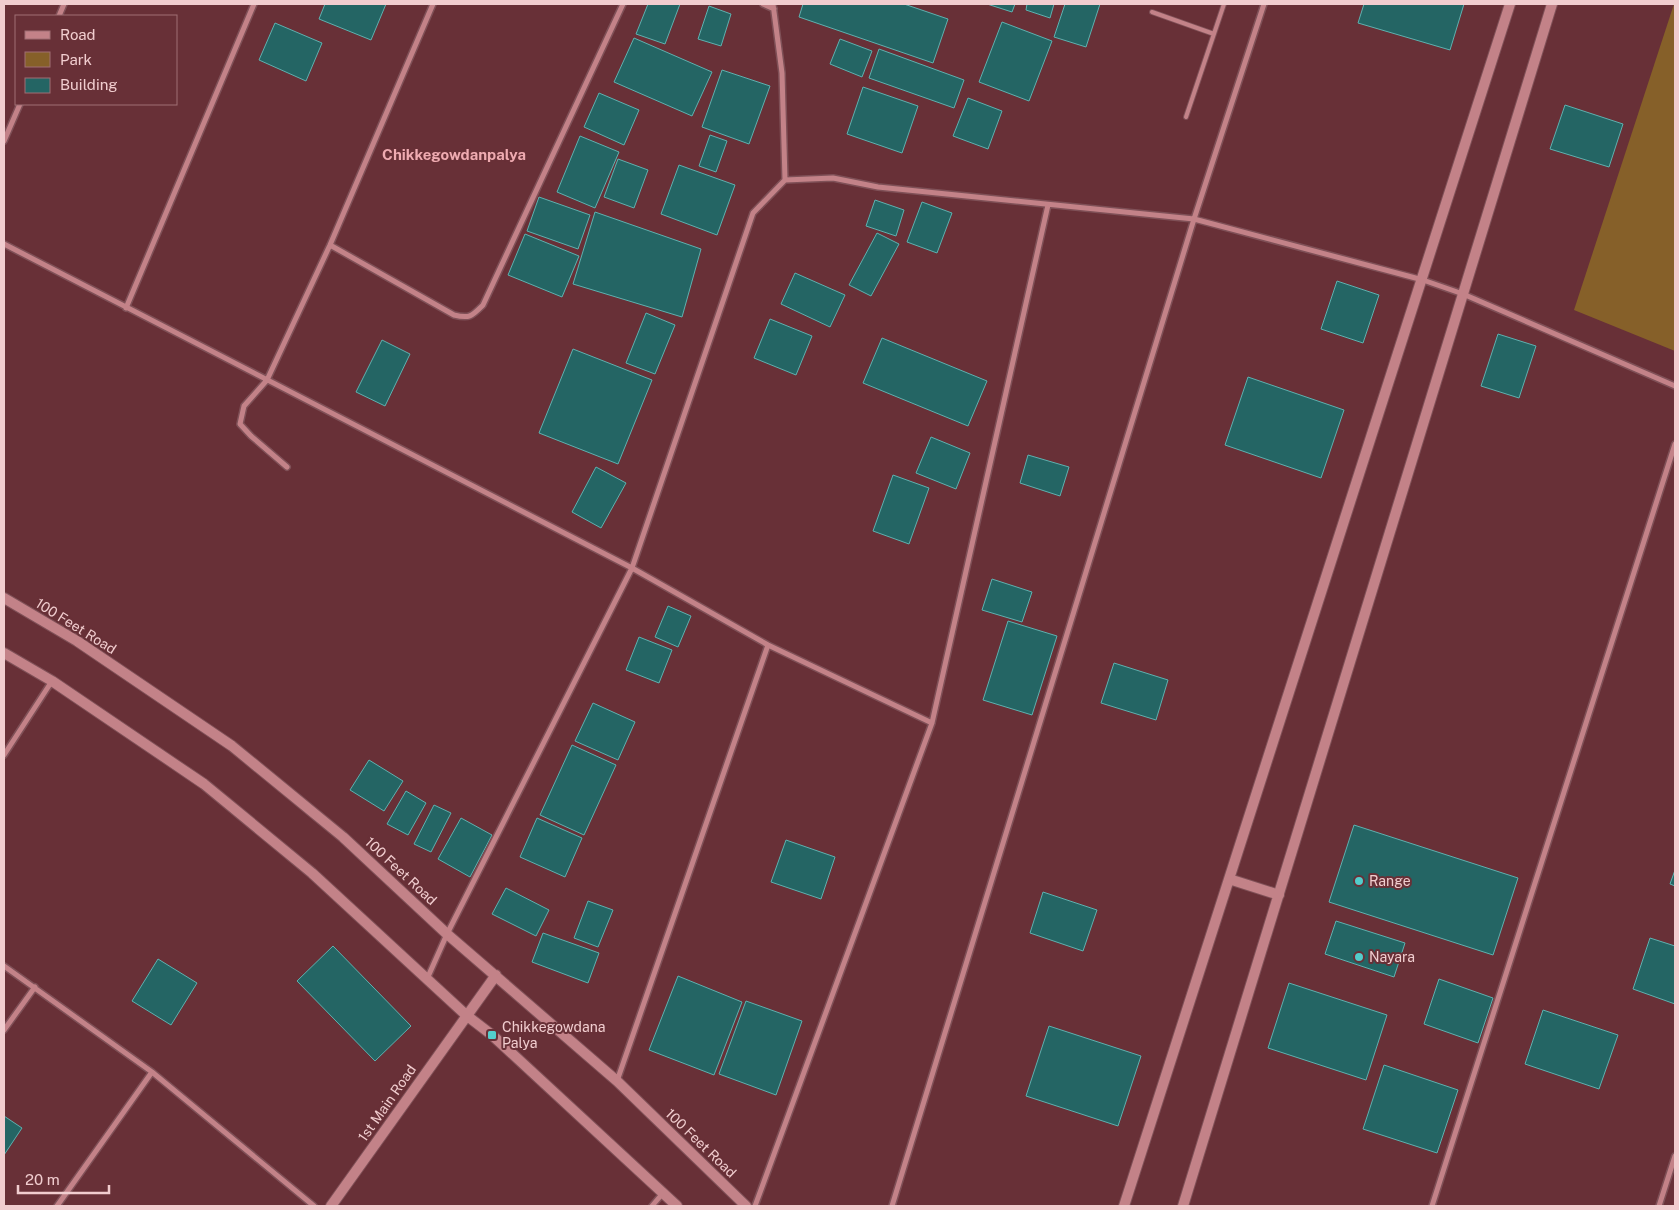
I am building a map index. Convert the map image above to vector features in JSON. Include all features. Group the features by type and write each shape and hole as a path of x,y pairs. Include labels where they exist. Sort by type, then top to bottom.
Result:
{"main road":[{"path":"1124,1206 1423,280 1510,4"},
{"path":"1183,1206 1552,4"},
{"name":"100 Feet Road","path":"4,598 77,641 232,746 343,837 447,934 617,1081 746,1206"},
{"path":"4,653 52,681 204,784 312,872 466,1015 492,1034 677,1206"},
{"path":"1230,879 1279,895"},
{"name":"1st Main Road","path":"331,1206 496,975"}],"street":[{"path":"126,308 254,4"},
{"path":"287,467 240,424 244,406 267,380 330,245 433,4"},
{"path":"330,245 454,315 465,318 472,315 483,305 623,4"},
{"path":"763,4 774,6 782,73 785,180"},
{"path":"892,1206 1194,219 1264,4"},
{"path":"4,141 20,105"},
{"path":"427,979 447,934 632,568 753,213 785,180 833,178 878,187 1194,219 1423,280 1463,294 1675,386"},
{"path":"755,1206 932,724 1048,205"},
{"path":"4,244 632,568 768,645 932,724"},
{"path":"1432,1206 1675,444"},
{"path":"617,1081 768,645"},
{"path":"4,755 52,681"},
{"path":"4,966 152,1072 314,1206"},
{"path":"4,1030 35,987"},
{"path":"57,1206 152,1072"},
{"path":"1659,1206 1675,1156"},
{"path":"652,1206 663,1193"}],"lane":[{"path":"1186,117 1224,4"},
{"path":"1152,12 1214,34"}],"green space":[{"path":"1675,4 1675,351 1574,310"}],"building":[{"path":"325,4 386,4 371,40 319,19"},
{"path":"648,4 680,4 665,44 636,34"},
{"path":"803,4 904,4 948,19 933,63 799,17"},
{"path":"987,4 1015,4 1012,12"},
{"path":"1027,4 1054,4 1050,18 1026,10"},
{"path":"1065,4 1100,4 1086,47 1054,37"},
{"path":"1364,4 1464,4 1450,50 1358,23"},
{"path":"709,6 731,14 721,46 698,39"},
{"path":"1002,22 1052,41 1029,101 979,82"},
{"path":"275,23 322,43 306,81 259,60"},
{"path":"634,38 712,72 692,116 614,82"},
{"path":"840,39 872,51 862,77 830,64"},
{"path":"879,49 964,80 954,108 869,78"},
{"path":"722,70 770,86 749,144 702,127"},
{"path":"863,87 918,106 902,153 847,134"},
{"path":"599,93 639,110 624,145 584,127"},
{"path":"968,98 1002,111 988,149 953,136"},
{"path":"1565,105 1623,124 1609,167 1550,149"},
{"path":"710,135 727,141 716,172 699,166"},
{"path":"580,136 619,152 595,208 557,192"},
{"path":"618,159 648,170 634,208 604,197"},
{"path":"679,165 735,185 717,235 661,214"},
{"path":"539,197 590,215 578,249 527,231"},
{"path":"875,200 904,210 896,236 866,226"},
{"path":"922,202 952,213 937,253 907,242"},
{"path":"595,212 701,249 682,317 573,284"},
{"path":"877,233 899,244 871,296 849,285"},
{"path":"525,234 579,256 562,297 508,275"},
{"path":"795,273 845,295 830,327 781,304"},
{"path":"1337,281 1379,295 1363,343 1321,329"},
{"path":"646,313 675,325 655,374 626,363"},
{"path":"770,319 812,336 796,375 754,358"},
{"path":"1498,334 1536,346 1519,398 1481,386"},
{"path":"882,338 987,381 968,426 863,383"},
{"path":"382,340 410,354 385,406 356,392"},
{"path":"573,349 652,380 618,464 539,433"},
{"path":"1248,377 1344,410 1321,478 1225,445"},
{"path":"931,437 970,453 956,489 916,473"},
{"path":"1028,455 1069,467 1060,496 1020,483"},
{"path":"596,467 626,483 601,528 572,512"},
{"path":"893,475 929,488 909,544 873,531"},
{"path":"992,579 1032,592 1022,622 982,610"},
{"path":"668,606 691,616 678,647 655,637"},
{"path":"1008,621 1057,636 1032,715 983,700"},
{"path":"639,637 672,650 659,683 626,670"},
{"path":"1114,663 1168,680 1156,720 1101,703"},
{"path":"593,703 635,722 618,760 575,741"},
{"path":"572,745 616,765 584,835 540,815"},
{"path":"369,760 403,781 384,811 350,790"},
{"path":"406,791 426,803 408,835 387,824"},
{"path":"434,805 451,813 431,852 414,844"},
{"path":"461,818 492,835 470,877 438,859"},
{"path":"537,818 582,838 565,877 520,857"},
{"path":"1354,825 1518,878 1493,955 1329,902"},
{"path":"786,840 835,857 821,899 771,882"},
{"path":"1675,870 1675,886 1670,884"},
{"path":"506,888 549,910 536,936 492,914"},
{"path":"1043,892 1097,910 1083,951 1030,933"},
{"path":"588,901 613,910 598,947 574,938"},
{"path":"1336,921 1405,943 1394,977 1325,954"},
{"path":"543,933 599,953 588,983 532,962"},
{"path":"1650,938 1675,946 1675,1004 1633,989"},
{"path":"333,946 411,1026 375,1061 297,981"},
{"path":"158,959 197,983 171,1025 132,1001"},
{"path":"678,976 742,1002 714,1075 649,1050"},
{"path":"1439,979 1493,998 1478,1043 1424,1024"},
{"path":"1289,983 1387,1015 1366,1080 1268,1048"},
{"path":"746,1001 802,1021 776,1095 719,1074"},
{"path":"1543,1010 1618,1035 1599,1089 1525,1064"},
{"path":"1049,1026 1141,1056 1118,1126 1026,1096"},
{"path":"1384,1065 1458,1090 1437,1153 1363,1129"},
{"path":"4,1116 22,1128 4,1155"}],"place":[{"name":"Range","path":"1359,881"},
{"name":"Nayara","path":"1359,957"},
{"name":"Chikkegowdana Palya","path":"492,1035"}],"district":[{"name":"Chikkegowdanpalya","path":"454,154"}]}
